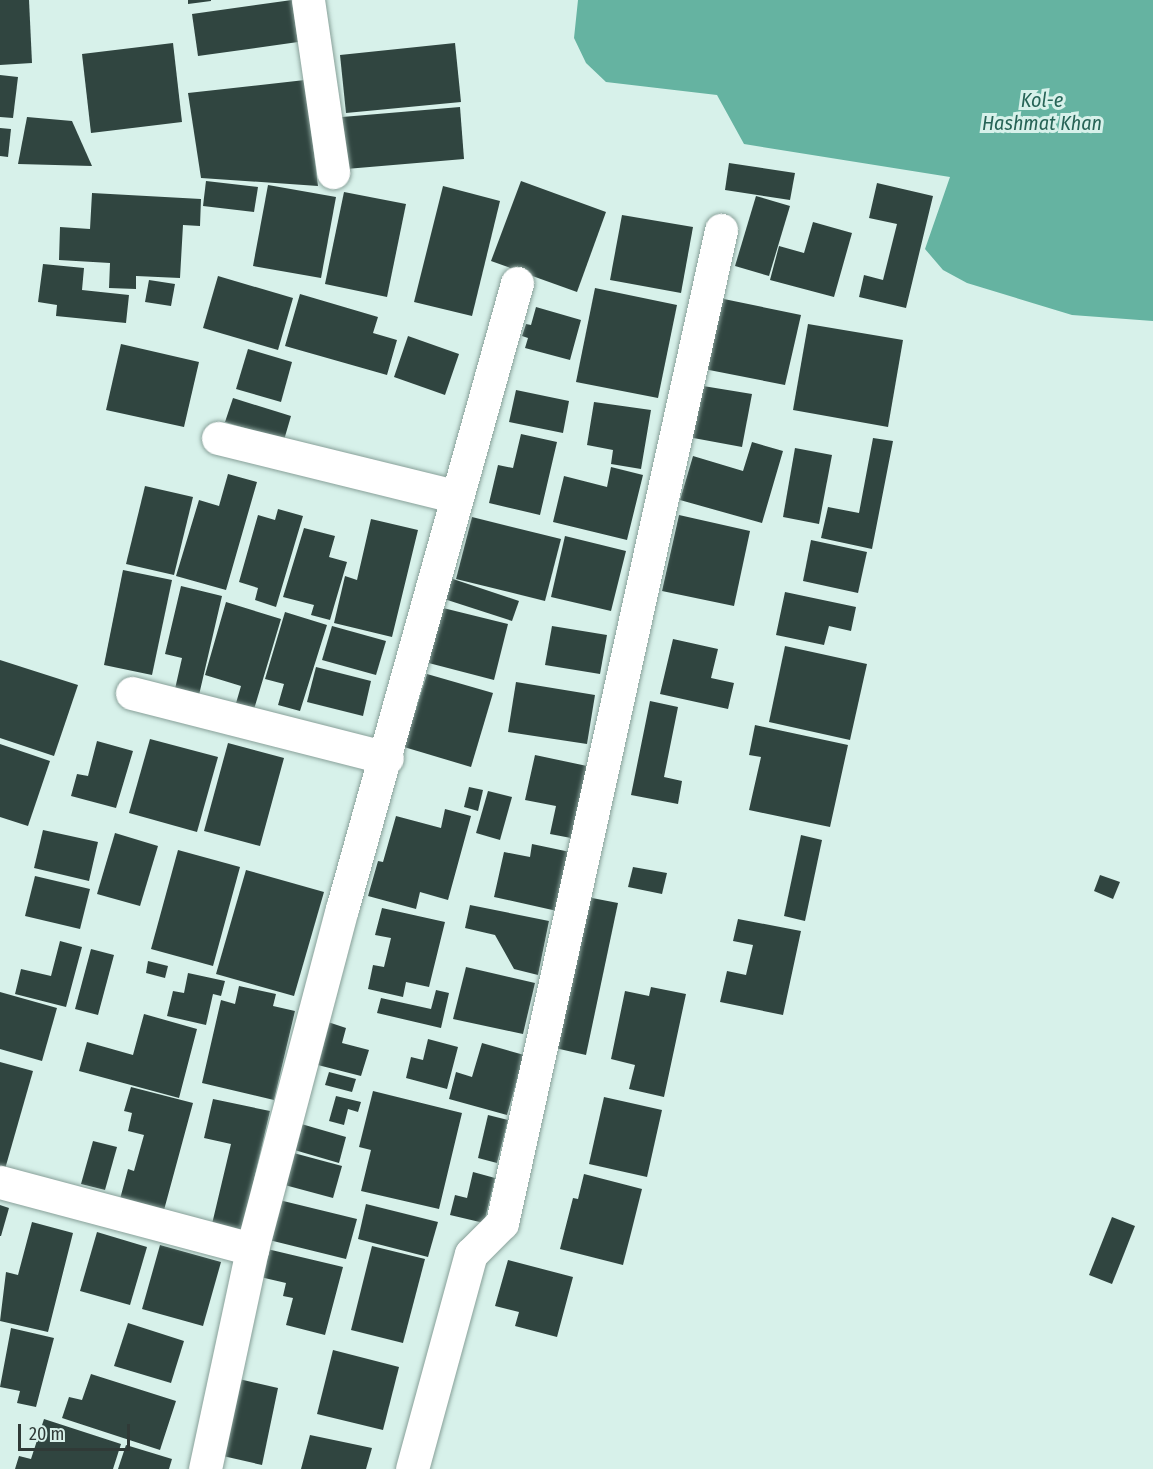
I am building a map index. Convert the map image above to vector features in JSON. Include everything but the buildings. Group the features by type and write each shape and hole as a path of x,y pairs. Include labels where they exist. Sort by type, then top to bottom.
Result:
{"street":[{"path":"308,0 333,172"},
{"path":"412,1469 471,1254 502,1223 721,230"},
{"path":"205,1469 252,1249 342,909 387,758 455,496 517,283"},
{"path":"218,438 455,496"},
{"path":"132,693 387,758"},
{"path":"0,1182 252,1249"}],"water":[{"name":"Kol-e Hashmat Khan","path":"578,0 1153,0 1153,321 1072,315 967,283 943,270 925,249 950,177 744,144 717,95 606,82 586,63 574,38"}]}
